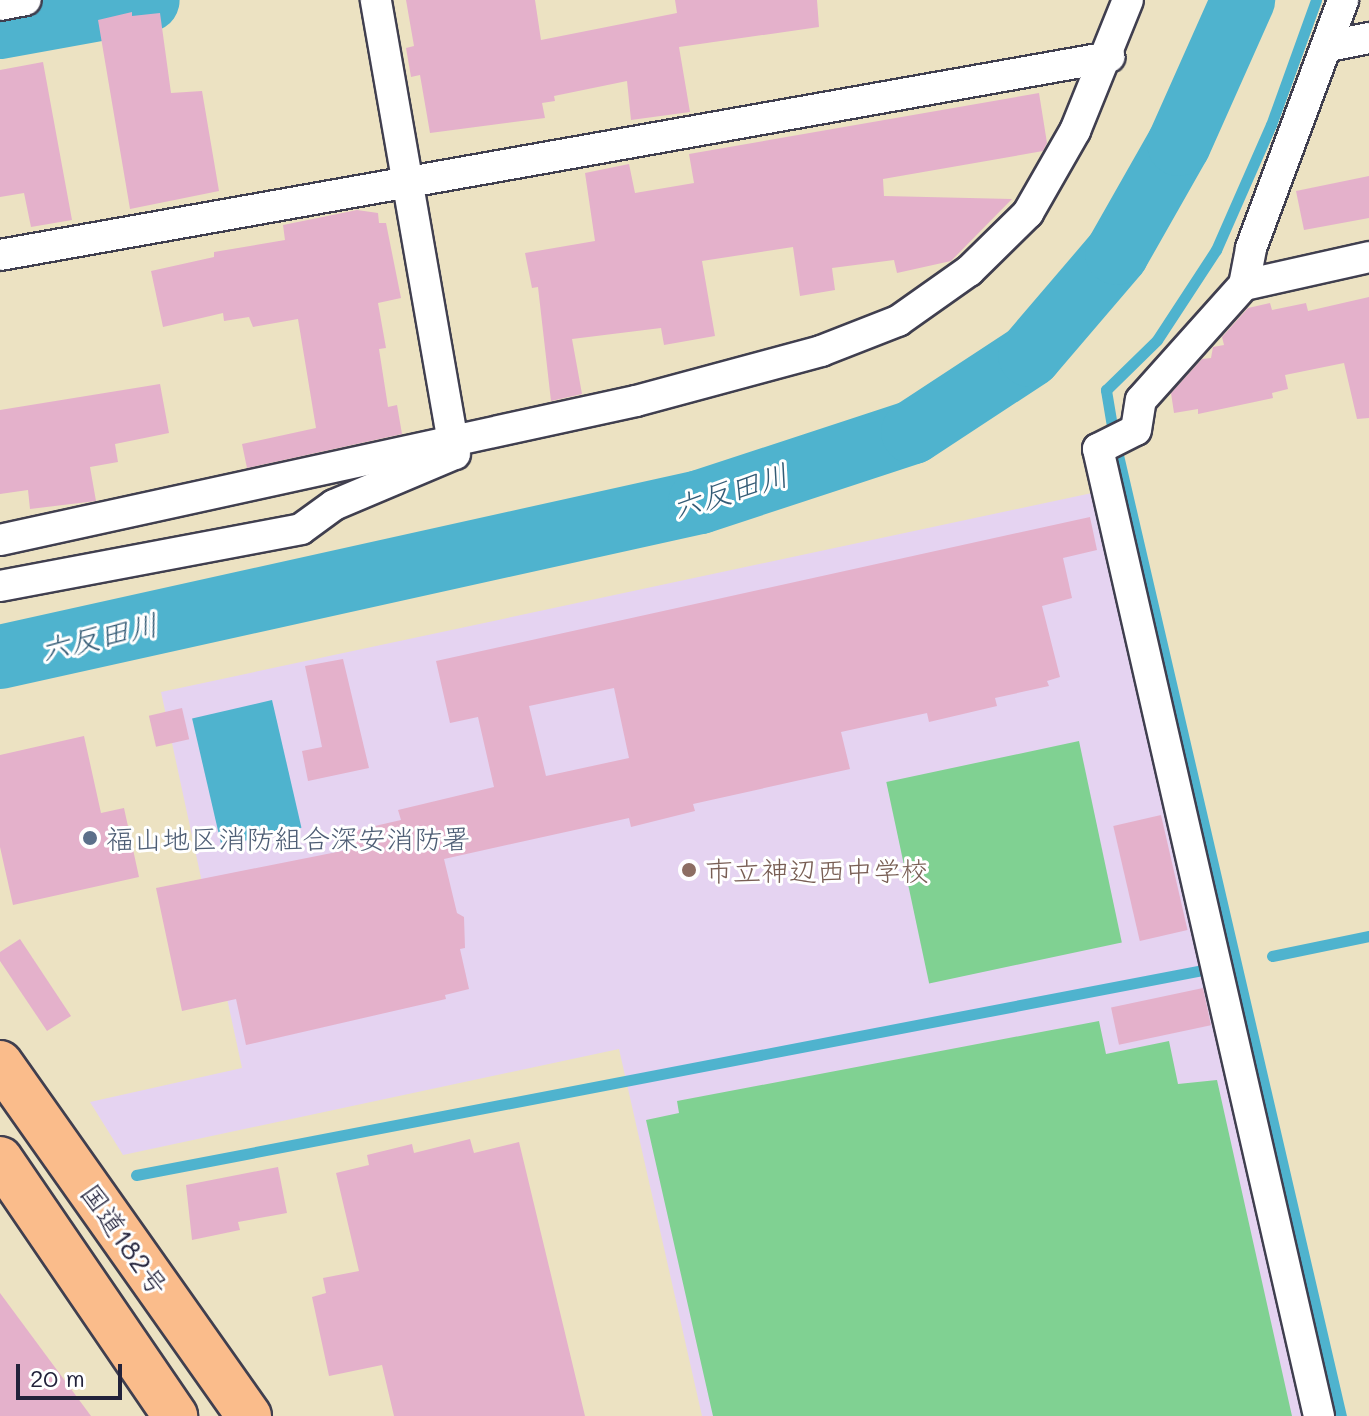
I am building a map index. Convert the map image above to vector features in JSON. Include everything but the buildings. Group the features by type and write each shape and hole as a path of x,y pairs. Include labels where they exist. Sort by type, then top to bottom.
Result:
{"highway":[{"name":"国道182号","path":"0,1063 249,1416"},
{"name":"国道182号","path":"0,1159 175,1416"}],"street":[{"path":"0,5 26,0"},
{"path":"0,586 301,529 334,505 455,454 376,0"},
{"path":"0,540 682,388 821,351 898,321 969,271 1028,213 1075,131 1109,57 1128,0"},
{"path":"1319,1416 1098,449 1136,430 1141,400 1244,285 1251,248 1329,46 1343,0"},
{"path":"1329,46 1369,38"},
{"path":"0,255 1109,57"},
{"path":"1244,285 1369,257"}],"shaded area":[{"name":"市立神辺西中学校","path":"1092,493 1303,1416 702,1416 619,1049 123,1155 90,1102 242,1068 161,692"}],"green space":[{"path":"1079,741 1122,942 929,983 886,782"},
{"path":"1099,1021 1106,1054 1169,1041 1178,1084 1217,1080 1292,1416 713,1416 646,1120 679,1113 677,1101"}],"water":[{"path":"272,700 301,828 222,846 192,718"}],"waterway":[{"name":"六反田川","path":"0,27 148,0"},
{"name":"六反田川","path":"0,657 700,502 913,432 1030,355 1117,253 1179,144 1243,0"},
{"path":"1113,432 1106,390 1157,340 1216,250 1271,125 1316,0"},
{"path":"1118,455 1341,1416"},
{"path":"1272,956 1369,936"},
{"path":"136,1175 1203,970"}],"place":[{"name":"福山地区消防組合深安消防署","path":"90,838"},
{"name":"市立神辺西中学校","path":"689,870"}]}
